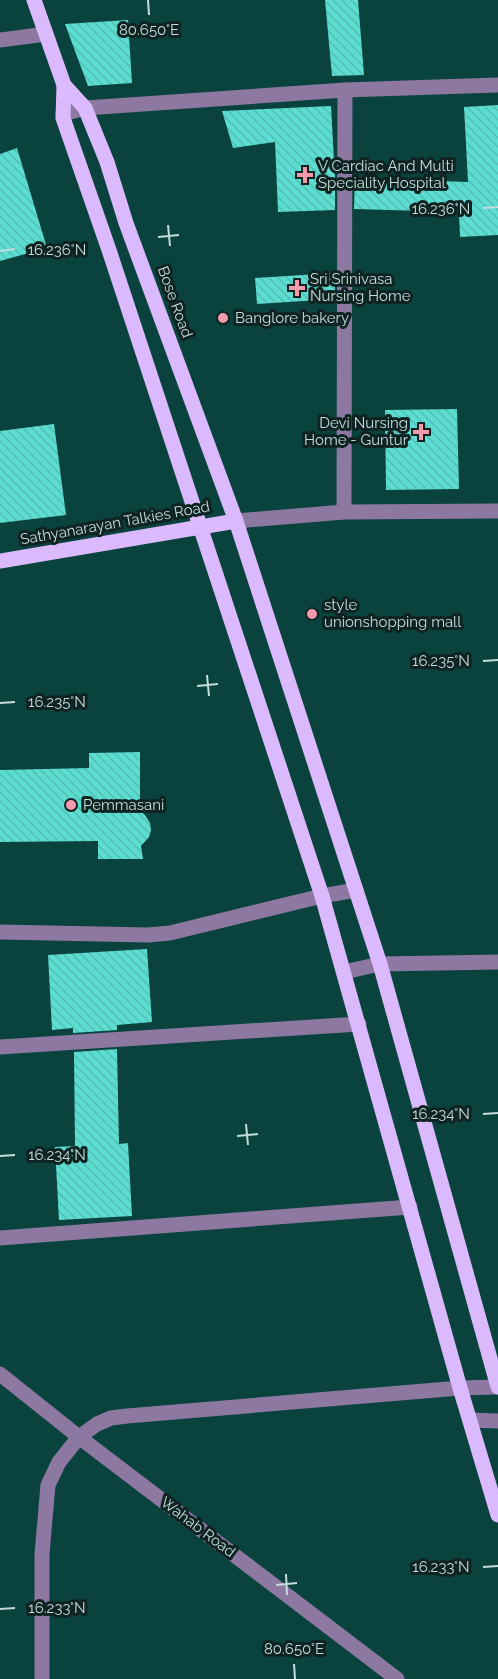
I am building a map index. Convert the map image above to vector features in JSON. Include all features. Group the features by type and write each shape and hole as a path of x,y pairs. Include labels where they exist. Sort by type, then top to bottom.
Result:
{"main road":[{"name":"Bose Road","path":"34,0 64,85 85,108 107,162 126,223 236,521 380,964 498,1387"},
{"path":"64,85 63,118 109,250 322,896 460,1388 498,1515"},
{"name":"Sathyanarayan Talkies Road","path":"0,561 236,521"}],"street":[{"path":"0,40 46,34"},
{"path":"63,114 85,108 345,90 498,85"},
{"path":"344,512 345,90"},
{"path":"236,521 344,512 498,511"},
{"path":"0,932 148,935 170,933 322,896 356,890"},
{"path":"344,972 380,964 498,962"},
{"path":"0,1047 359,1024"},
{"path":"0,1238 410,1207"},
{"name":"Wahab Road","path":"0,1374 397,1679"},
{"path":"42,1679 42,1554 48,1485 59,1462 80,1437 97,1424 111,1418 128,1416 460,1388 498,1387"},
{"path":"470,1420 498,1421"}],"building":[{"path":"325,0 358,0 364,75 332,76"},
{"path":"128,20 132,83 88,86 65,24"},
{"path":"498,105 498,235 460,237 459,212 354,209 355,178 468,182 464,107"},
{"name":"V Cardiac And Multi Speciality Hospital","path":"331,106 335,210 278,212 275,142 233,148 222,111"},
{"path":"17,148 47,248 0,261 0,154"},
{"name":"Sri Srinivasa Nursing Home","path":"335,273 335,299 257,304 255,278"},
{"name":"Devi Nursing Home - Guntur","path":"457,409 459,489 386,490 385,410"},
{"path":"54,424 66,515 0,523 0,431"},
{"path":"140,752 140,811 150,823 151,830 149,837 141,846 143,859 98,859 98,841 0,842 0,770 89,768 89,753"},
{"path":"147,949 152,1022 117,1025 117,1030 73,1033 73,1028 52,1030 48,955"},
{"path":"117,1049 119,1144 128,1143 132,1216 59,1220 55,1147 75,1146 74,1052"}],"place":[{"name":"V Cardiac And Multi Speciality Hospital","path":"305,175"},
{"name":"Sri Srinivasa Nursing Home","path":"297,288"},
{"name":"Banglore bakery","path":"223,318"},
{"name":"Devi Nursing Home - Guntur","path":"421,432"},
{"name":"style unionshopping mall","path":"312,614"},
{"name":"Pemmasani","path":"71,805"}]}
